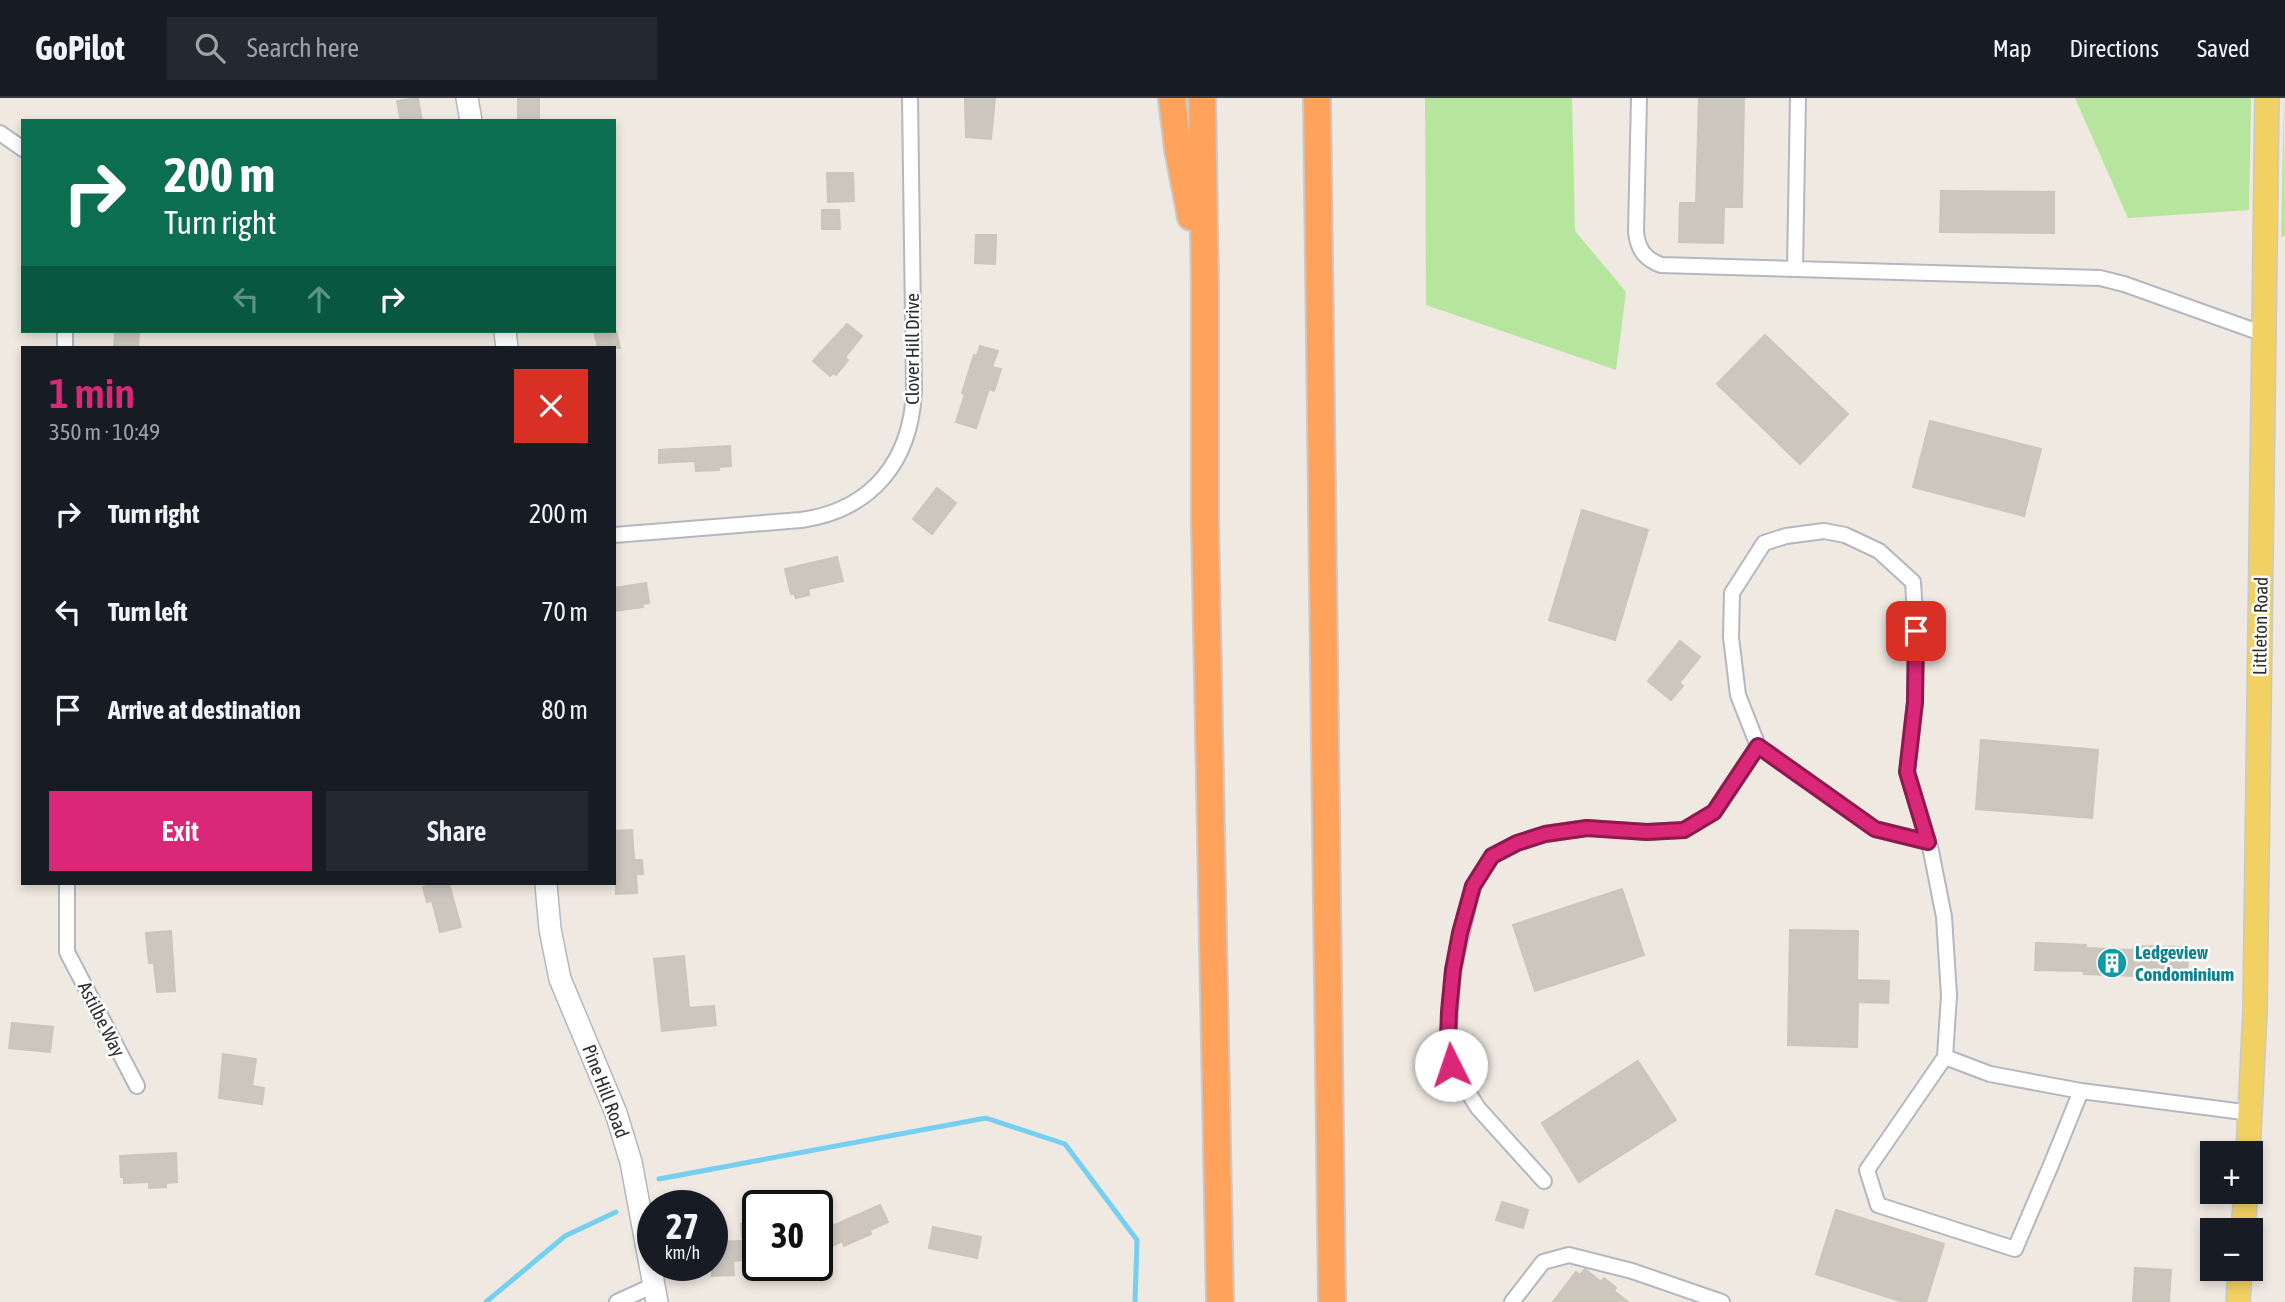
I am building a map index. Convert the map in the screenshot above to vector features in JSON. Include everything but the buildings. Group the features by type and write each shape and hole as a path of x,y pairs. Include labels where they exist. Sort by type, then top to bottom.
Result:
{"highway":[{"path":"1172,98 1178,149 1205,288"},
{"path":"1202,98 1205,523 1220,1302"},
{"path":"1317,98 1332,1302"},
{"path":"1318,179 1323,98"}],"main road":[{"name":"Littleton Road","path":"2249,1141 2255,1024 2267,98"},
{"path":"2238,1302 2239,1281"}],"street":[{"path":"467,98 471,119"},
{"name":"Clover Hill Drive","path":"616,536 823,516 860,499 876,485 895,461 908,433 914,391 911,98"},
{"path":"1639,98 1636,232 1640,251 1653,262 1661,265 2100,278 2264,334"},
{"path":"1795,268 1798,98"},
{"path":"0,133 21,148"},
{"path":"1928,842 1875,829 1758,746 1738,695 1731,637 1732,593 1764,543 1786,536 1824,531 1845,535 1879,551 1913,582 1916,631 1915,702 1907,772 1928,842 1944,917 1949,995 1945,1057 1867,1170 1878,1205 2015,1249 2052,1166 2081,1091"},
{"path":"1544,1181 1478,1108 1451,1065 1448,1040 1453,970 1473,886 1492,856 1517,843 1545,834 1587,828 1647,832 1684,830 1714,812 1758,746"},
{"name":"Astilbe Way","path":"67,885 67,952 137,1086"},
{"name":"Pine Hill Road","path":"546,885 550,929 561,979 624,1136 637,1185 655,1293"},
{"path":"1945,1057 1990,1074 2081,1091 2251,1113"},
{"path":"1512,1302 1543,1262 1569,1255 1632,1271 1722,1302"},
{"path":"617,1302 655,1293"}],"green space":[{"path":"1425,98 1572,98 1575,231 1626,292 1616,370 1426,305"},
{"path":"2075,98 2251,98 2249,210 2128,218"},
{"path":"2284,98 2285,236 2281,237"}],"waterway":[{"path":"659,1179 986,1118 1065,1144 1137,1240 1135,1302"},
{"path":"486,1302 565,1236 616,1212"}],"place":[{"name":"Ledgeview Condominium","path":"2112,963"}],"route":[{"path":"1451,1065 1448,1040 1453,970 1473,886 1492,856 1517,843 1545,834 1587,828 1647,832 1684,830 1714,812 1758,746 1875,829 1928,842 1907,772 1915,702 1916,631"}]}
